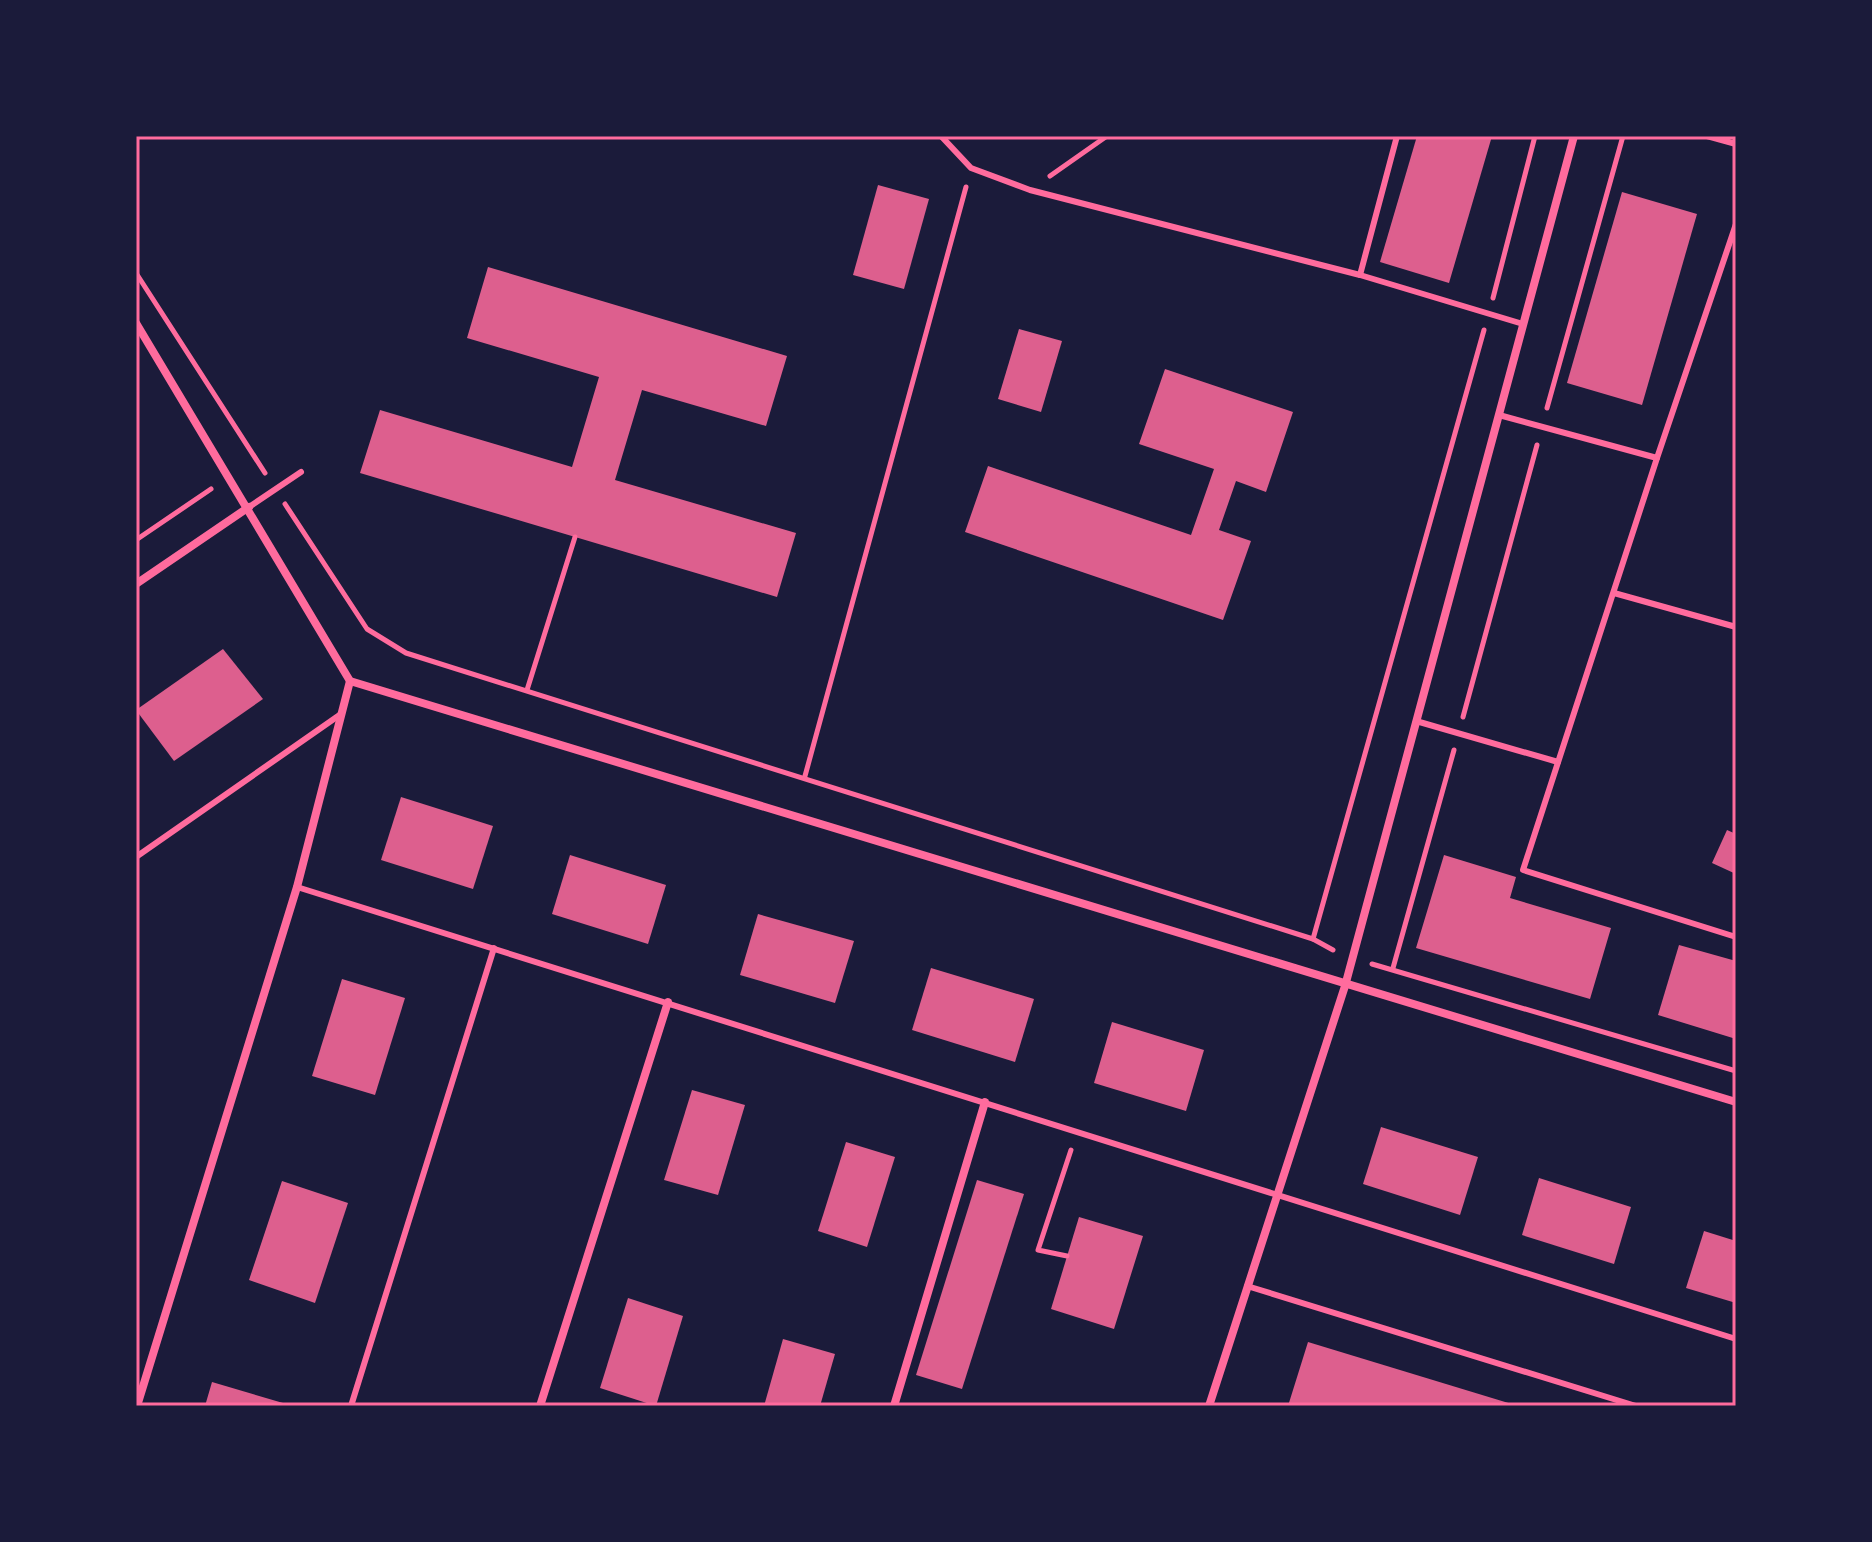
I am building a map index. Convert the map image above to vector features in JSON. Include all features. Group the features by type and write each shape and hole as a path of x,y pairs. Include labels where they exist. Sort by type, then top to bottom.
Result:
{"street":[{"path":"1209,1406 1345,986 1574,136"},
{"path":"136,323 249,507 350,681 1345,986 1736,1102"},
{"path":"136,584 249,507"},
{"path":"137,1406 141,1376 297,887 350,681"},
{"path":"540,1406 668,1002"},
{"path":"894,1406 985,1102"}],"lane":[{"path":"941,136 971,168 1030,190 1360,275 1523,324"},
{"path":"1360,275 1397,136"},
{"path":"1707,136 1736,144"},
{"path":"1736,224 1523,870 1736,937"},
{"path":"1499,415 1657,458"},
{"path":"249,507 301,472"},
{"path":"1614,593 1736,627"},
{"path":"136,857 341,714"},
{"path":"1414,721 1558,762"},
{"path":"297,887 1736,1339"},
{"path":"351,1406 494,948"},
{"path":"1247,1286 1636,1406"}],"path":[{"path":"1030,190 1107,136"},
{"path":"1313,939 1489,313 1535,136"},
{"path":"1545,417 1623,136"},
{"path":"805,776 971,168"},
{"path":"136,273 367,629 406,653 805,776 1313,939 1352,959 1393,968 1736,1071"},
{"path":"1393,968 1541,432"},
{"path":"136,540 257,460"},
{"path":"527,690 575,537"},
{"path":"1067,1256 1038,1250 1077,1131"}],"building":[{"path":"1417,136 1492,136 1449,283 1380,262"},
{"path":"878,185 929,199 904,289 853,275"},
{"path":"1622,192 1697,214 1642,405 1567,383"},
{"path":"488,267 787,356 766,426 642,390 615,480 796,533 777,597 360,473 380,410 572,467 599,377 467,338"},
{"path":"1019,329 1062,341 1041,412 998,399"},
{"path":"1165,369 1293,412 1266,492 1236,481 1219,530 1251,541 1223,620 965,532 988,466 1191,535 1214,469 1139,444"},
{"path":"223,649 263,699 174,761 136,710"},
{"path":"401,797 493,826 473,889 381,860"},
{"path":"1727,830 1736,834 1736,874 1712,863"},
{"path":"570,855 666,885 648,944 552,914"},
{"path":"1444,855 1516,877 1510,898 1611,928 1590,999 1416,948"},
{"path":"758,914 854,941 835,1003 740,975"},
{"path":"1679,945 1736,961 1736,1039 1658,1015"},
{"path":"931,968 1034,999 1015,1062 912,1030"},
{"path":"342,979 405,998 375,1095 312,1076"},
{"path":"1112,1022 1204,1050 1186,1111 1094,1083"},
{"path":"692,1090 745,1105 718,1195 664,1180"},
{"path":"1381,1127 1478,1157 1460,1215 1363,1184"},
{"path":"846,1142 895,1157 867,1247 818,1231"},
{"path":"1539,1178 1631,1207 1614,1264 1522,1235"},
{"path":"977,1180 1024,1194 962,1389 916,1375"},
{"path":"282,1181 348,1203 315,1303 249,1280"},
{"path":"1079,1217 1143,1236 1114,1329 1051,1309"},
{"path":"1704,1231 1736,1241 1736,1303 1686,1288"},
{"path":"628,1298 683,1316 656,1406 600,1388"},
{"path":"783,1339 835,1354 820,1406 764,1406"},
{"path":"1308,1342 1515,1405 1515,1406 1288,1406"},
{"path":"212,1382 283,1403 282,1406 205,1406"}]}
